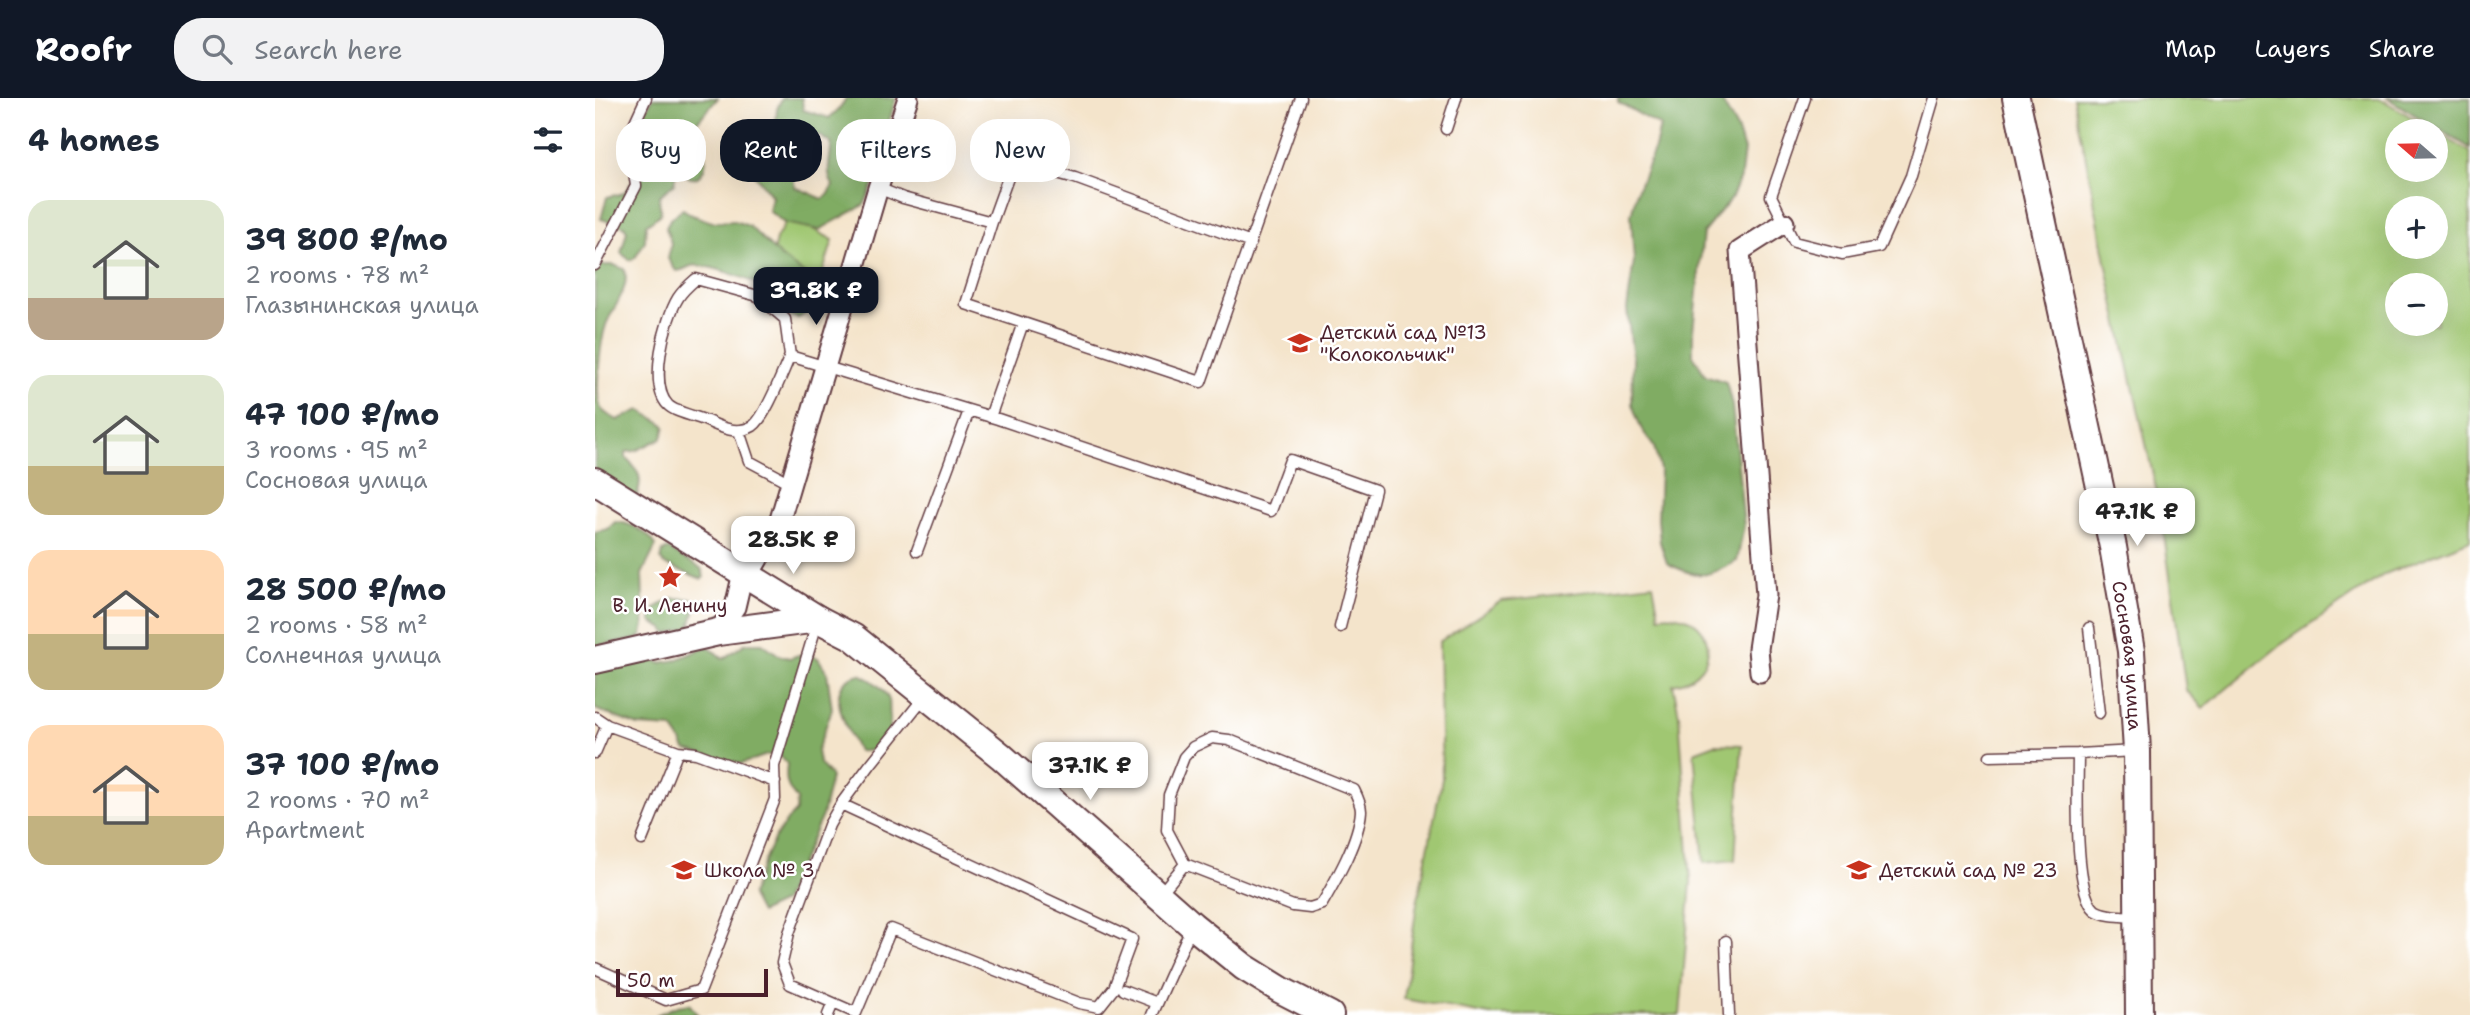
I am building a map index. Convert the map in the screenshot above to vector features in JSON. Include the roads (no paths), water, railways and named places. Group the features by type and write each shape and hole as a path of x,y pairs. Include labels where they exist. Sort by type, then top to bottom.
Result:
{"street":[{"path":"718,632 735,607 743,573 754,566 779,523 878,188 908,98"},
{"name":"Сосновая улица","path":"2016,98 2113,547 2131,651 2137,751 2139,1015"},
{"path":"1760,672 1758,649 1766,594 1740,251 1784,223"},
{"path":"595,481 818,619 853,637 1001,756 1192,925 1244,967 1280,990 1329,1015"},
{"path":"595,660 718,632 818,619"}],"lane":[{"path":"595,265 636,186 629,135 646,98"},
{"path":"1251,243 1075,178 1014,161 966,304 1201,382 1251,243 1301,98"},
{"path":"1446,130 1456,98"},
{"path":"1805,98 1771,196 1794,242 1842,254 1879,247 1911,176 1934,98"},
{"path":"878,188 902,198 992,222"},
{"path":"696,279 758,296 785,319 790,356 755,425 739,431 723,428 669,406 660,392 658,374 666,325 677,300 696,279"},
{"path":"990,417 1023,323"},
{"path":"790,356 990,417 1271,511 1290,460 1375,490 1340,628"},
{"path":"918,551 969,411"},
{"path":"739,431 749,461 790,483"},
{"path":"595,968 666,1000 701,990 775,799 774,766 818,619"},
{"path":"2089,628 2099,713"},
{"path":"841,803 1132,939 1114,988 1099,1007 1079,1003 891,929 858,1014 790,984 782,963 789,933 829,825 841,803 926,696"},
{"path":"595,717 607,725 678,751 696,752 775,782"},
{"path":"595,753 607,725"},
{"path":"1212,738 1229,740 1355,790 1361,808 1357,830 1322,904 1310,908 1293,906 1185,864 1167,830 1169,795 1184,757 1193,747 1212,738"},
{"path":"642,840 678,751"},
{"path":"1990,756 2137,751"},
{"path":"2078,754 2080,865 2087,896 2092,908 2100,913 2140,917"},
{"path":"1160,895 1185,864"},
{"path":"1152,1015 1192,925"},
{"path":"1726,941 1730,1015"},
{"path":"1123,990 1157,1003"},
{"path":"828,1015 833,1003"}],"place":[{"name":"Детский сад №13 \"Колокольчик\"","path":"1300,343"},
{"name":"В. И. Ленину","path":"670,577"},
{"name":"Школа № 3","path":"684,870"},
{"name":"Детский сад № 23","path":"1859,870"}]}
